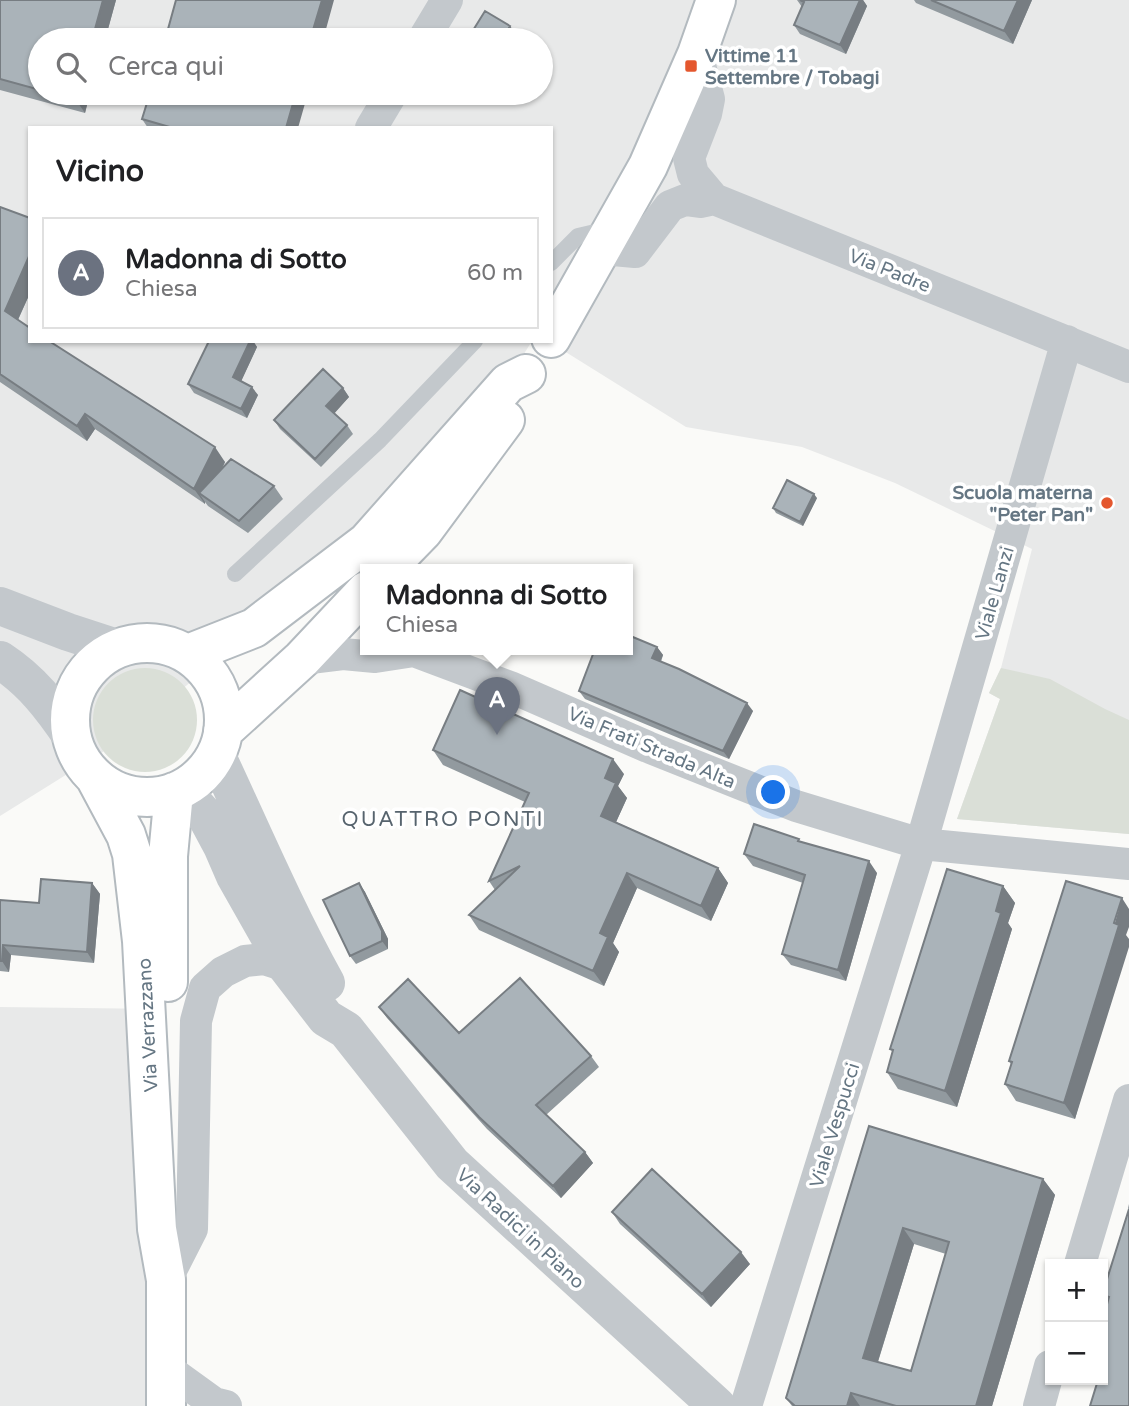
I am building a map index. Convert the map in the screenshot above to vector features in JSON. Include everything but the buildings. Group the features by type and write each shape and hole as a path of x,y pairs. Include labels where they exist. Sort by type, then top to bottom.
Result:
{"main road":[{"path":"553,335 648,166 716,0"},
{"path":"395,563 423,531 521,400 526,374 548,343"},
{"path":"188,654 254,628 367,542 508,383 526,374"},
{"path":"177,791 202,774 220,742 360,597"},
{"name":"Via Radici in Piano","path":"177,791 141,797 124,793 95,777 81,759 72,737 70,716 74,695 84,675 98,659 117,648 135,643 171,646 188,654 202,665 213,679 220,695 224,713 220,742"},
{"name":"Via Verrazzano","path":"95,777 126,835 132,854 142,941 157,1229 166,1280 167,1387"},
{"name":"Via Verrazzano","path":"166,1280 176,1226 167,1056 169,856 177,791"}],"street":[{"path":"430,28 447,0"},
{"name":"Via Padre","path":"696,54 709,99 689,158 693,174 714,199 1129,367"},
{"path":"372,126 385,105"},
{"name":"Via Padre","path":"608,238 635,252 670,206 685,200 701,202 714,199"},
{"name":"Viale Lanzi","path":"921,844 1067,341"},
{"name":"Via Radici in Piano","path":"0,606 117,648"},
{"name":"Via Frati Strada Alta","path":"302,659 343,654 375,657 386,655"},
{"name":"Via Frati Strada Alta","path":"426,655 796,806 921,844 1129,864"},
{"name":"Via Radici in Piano","path":"0,660 29,682 72,737"},
{"name":"Via Radici in Piano","path":"220,742 303,941 341,1009 346,1030"},
{"name":"Via Radici in Piano","path":"177,791 207,818 235,876 286,967 326,1018 346,1030 452,1164 719,1404"},
{"name":"Viale Vespucci","path":"719,1404 921,844"},
{"name":"Via Verrazzano","path":"166,1280 192,1229 196,1021 205,988 223,972 245,961 264,959 286,967"},
{"path":"1081,1259 1129,1100"},
{"path":"1039,1406 1045,1384"},
{"path":"167,1387 226,1406"}],"lane":[{"path":"553,261 578,236 608,238"},
{"path":"235,574 380,440 473,343"}],"shaded area":[{"path":"0,0 1129,0 1129,834 957,819 1000,699 989,693 1001,668 1032,549 895,483 802,447 686,427 551,343 553,126 28,126 28,343 531,343 466,446 254,631 109,748 0,816"},
{"path":"145,668 165,672 188,691 193,700 197,720 193,740 174,763 165,768 145,772 125,768 102,749 97,740 93,720 97,700 116,677 125,672"},
{"path":"1001,668 1050,679 1129,720 1129,834 957,819 1000,699 989,693"},
{"path":"0,1007 162,1009 161,1406 0,1406"}],"place":[{"name":"Vittime 11 Settembre / Tobagi","path":"691,66"},
{"name":"Scuola materna \"Peter Pan\"","path":"1107,503"},
{"name":"Madonna di Sotto","path":"497,735"}],"district":[{"name":"QUATTRO PONTI","path":"443,819"}]}
